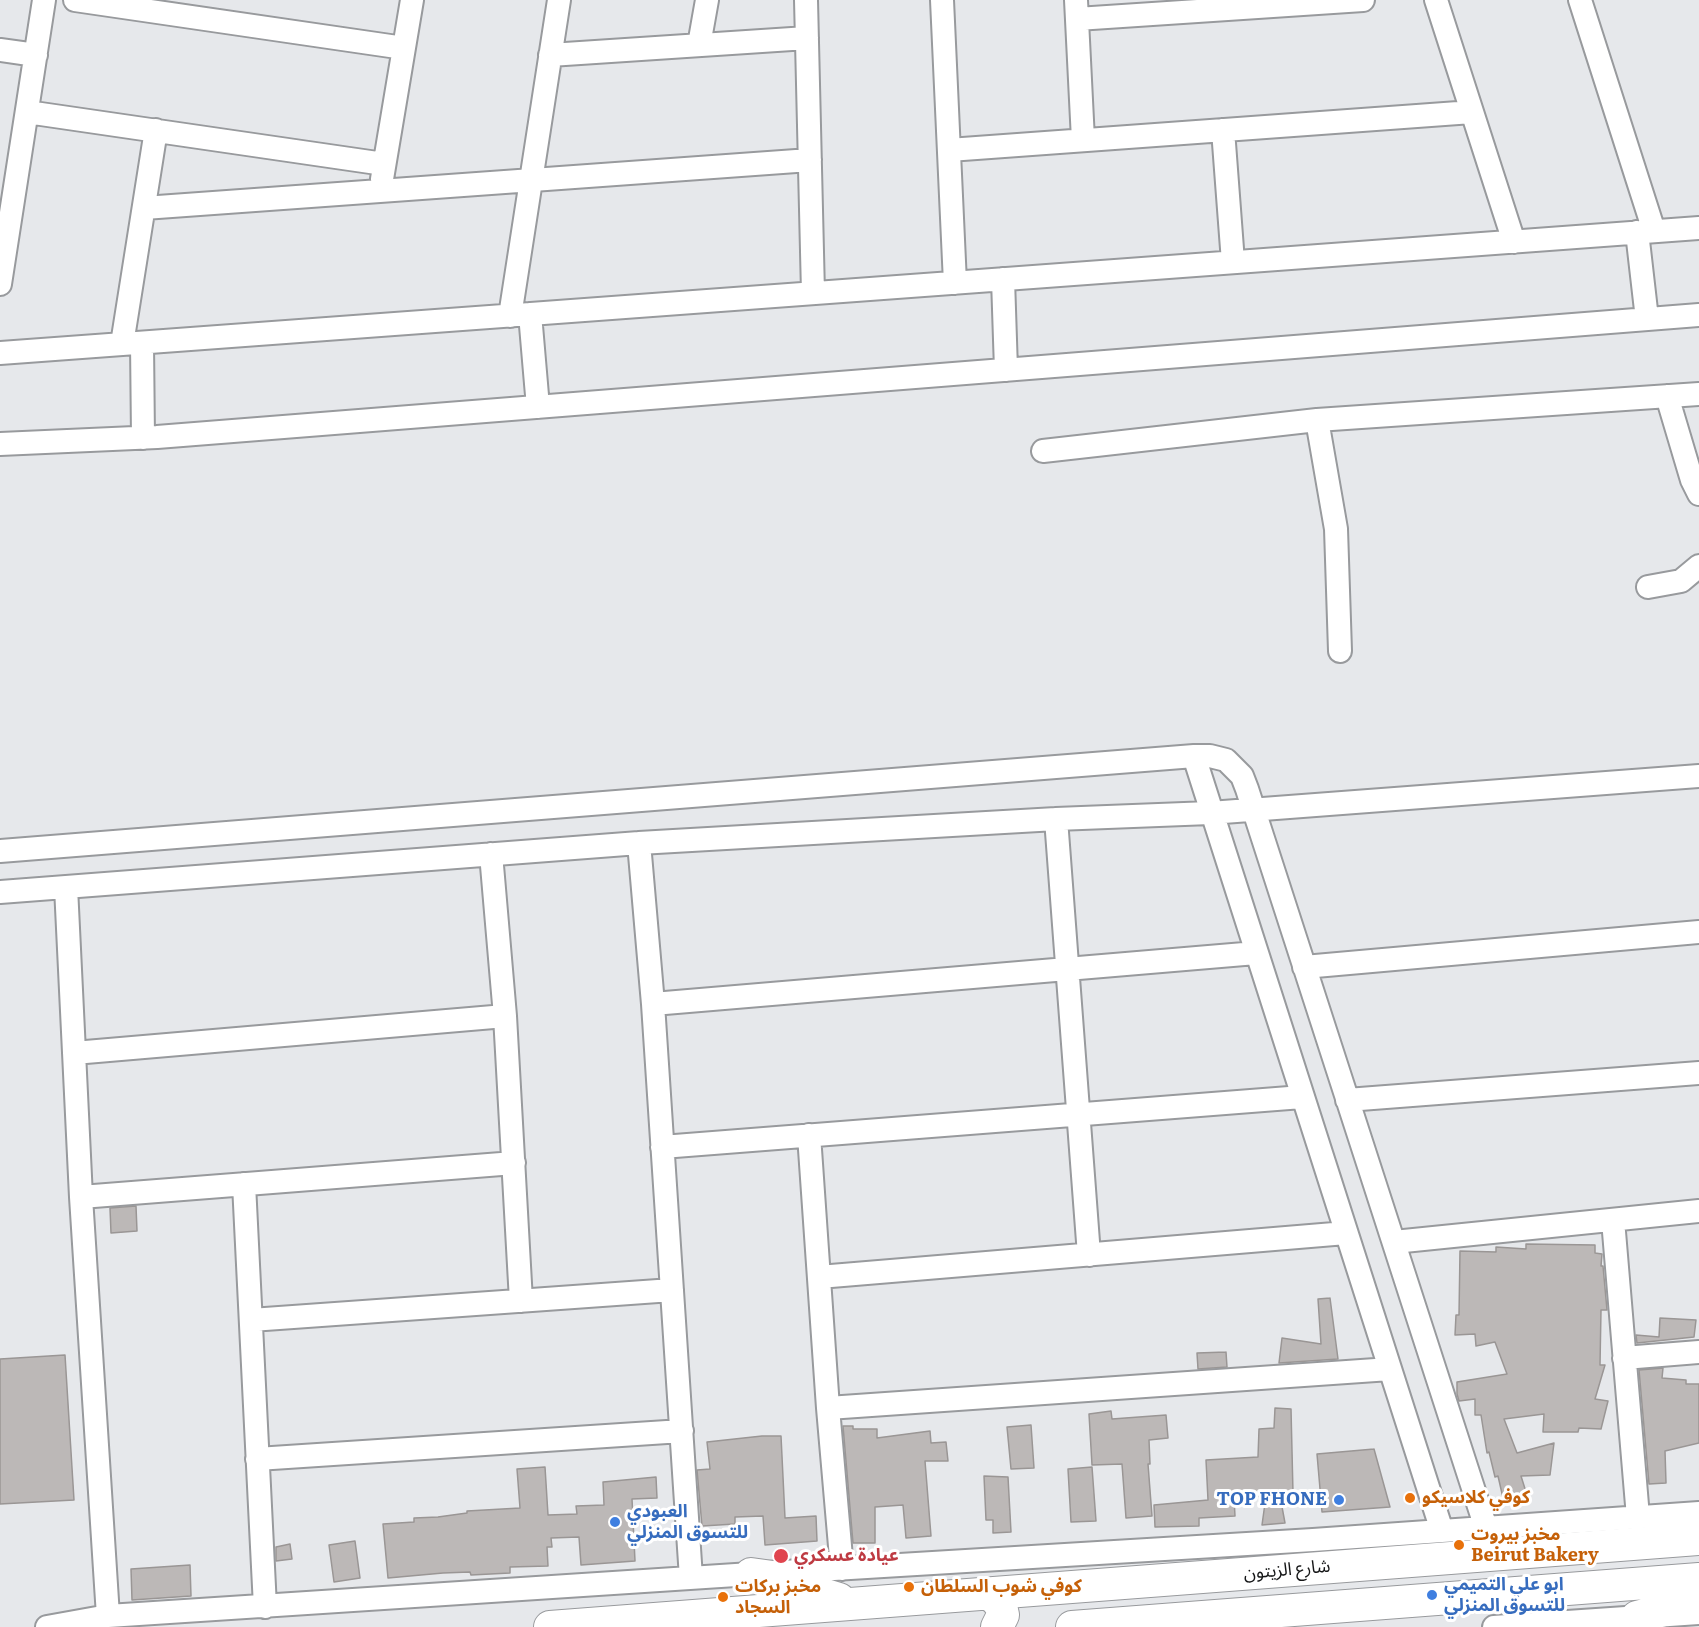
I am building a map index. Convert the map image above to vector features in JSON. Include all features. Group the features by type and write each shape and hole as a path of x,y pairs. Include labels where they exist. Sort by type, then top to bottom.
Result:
{"main road":[{"name":"شارع الزيتون","path":"876,1602 1066,1589 1314,1554 1692,1526"},
{"path":"750,1574 780,1578 837,1599 876,1602"},
{"path":"1072,1627 1699,1579"},
{"path":"1066,1589 1059,1595 1055,1604 1055,1613 1059,1622 1066,1627"},
{"path":"1637,1617 1668,1609 1699,1593"},
{"path":"988,1594 1001,1606 1003,1615 998,1627"},
{"path":"550,1627 876,1602"},
{"path":"1282,1610 1325,1617 1353,1627"}],"street":[{"path":"0,284 44,0"},
{"path":"75,0 176,8 404,48"},
{"path":"380,191 412,0"},
{"path":"538,407 520,315 531,180 559,0"},
{"path":"699,45 707,0"},
{"path":"806,0 813,293"},
{"path":"942,0 955,283"},
{"path":"1083,140 1077,10 1363,0"},
{"path":"1436,0 1514,242"},
{"path":"1580,0 1646,232 1647,320"},
{"path":"550,56 807,38"},
{"path":"0,51 36,54"},
{"path":"27,112 384,164"},
{"path":"949,150 1472,112"},
{"path":"143,438 132,344 144,208 156,130"},
{"path":"1223,130 1233,262"},
{"path":"144,208 810,160"},
{"path":"0,354 1699,228"},
{"path":"1003,279 1006,370"},
{"path":"0,444 143,438 1699,315"},
{"path":"1043,451 1317,420 1699,394"},
{"path":"1667,396 1692,480 1699,494"},
{"path":"1317,420 1336,529 1340,651"},
{"path":"1648,587 1681,581 1699,566"},
{"path":"1194,756 1210,813 1442,1531"},
{"path":"0,851 1194,756 1210,756 1226,760 1242,776 1486,1528"},
{"path":"0,892 639,843 1056,819 1210,813 1699,776"},
{"path":"1056,819 1089,1255"},
{"path":"639,843 691,1578"},
{"path":"491,854 505,1016 521,1300"},
{"path":"66,887 81,1197 108,1616"},
{"path":"1304,967 1699,932"},
{"path":"652,1004 1256,953"},
{"path":"74,1053 505,1016"},
{"path":"1347,1100 1699,1073"},
{"path":"662,1147 1302,1097"},
{"path":"810,1136 828,1408 842,1569"},
{"path":"81,1197 514,1163"},
{"path":"244,1184 264,1607"},
{"path":"1394,1242 1699,1211"},
{"path":"1613,1220 1638,1517"},
{"path":"819,1277 1346,1233"},
{"path":"250,1320 672,1290"},
{"path":"1624,1358 1699,1352"},
{"path":"828,1408 1390,1369"},
{"path":"257,1459 682,1431"},
{"path":"47,1627 108,1616 750,1574 1314,1554 1442,1531 1638,1517 1692,1526"},
{"path":"1494,1627 1699,1613"}],"building":[{"path":"136,1206 137,1231 111,1233 110,1208"},
{"path":"1526,1244 1595,1245 1595,1253 1602,1254 1601,1266 1603,1266 1607,1310 1601,1310 1600,1365 1605,1365 1595,1399 1608,1401 1601,1429 1579,1428 1578,1432 1543,1432 1544,1414 1504,1419 1517,1453 1554,1443 1550,1475 1521,1476 1526,1492 1503,1498 1498,1476 1495,1477 1489,1452 1487,1453 1481,1415 1475,1415 1475,1399 1459,1401 1457,1394 1457,1382 1507,1374 1495,1342 1476,1346 1475,1334 1455,1335 1456,1315 1459,1315 1460,1251 1496,1252 1496,1247 1526,1249"},
{"path":"1330,1298 1338,1359 1279,1363 1282,1338 1321,1344 1318,1299"},
{"path":"1660,1318 1696,1320 1694,1337 1637,1343 1636,1335 1659,1337"},
{"path":"1226,1352 1227,1367 1198,1369 1197,1353"},
{"path":"65,1355 74,1500 0,1504 0,1359"},
{"path":"1663,1368 1662,1378 1686,1380 1686,1384 1699,1384 1699,1443 1665,1451 1666,1483 1649,1484 1639,1370"},
{"path":"1275,1408 1291,1409 1293,1493 1280,1496 1285,1523 1262,1525 1266,1496 1234,1498 1235,1516 1199,1518 1199,1526 1155,1527 1154,1505 1208,1500 1206,1460 1258,1457 1259,1429 1274,1428"},
{"path":"1111,1411 1112,1419 1166,1415 1168,1438 1149,1440 1150,1464 1148,1464 1152,1516 1126,1518 1122,1464 1092,1465 1089,1414"},
{"path":"1031,1425 1034,1468 1011,1469 1007,1427"},
{"path":"843,1426 853,1426 853,1429 877,1429 877,1438 930,1431 931,1443 946,1442 948,1461 925,1461 931,1536 906,1538 903,1505 875,1507 875,1543 853,1543"},
{"path":"781,1436 785,1518 816,1516 817,1541 765,1545 763,1516 735,1517 735,1524 702,1526 697,1470 710,1469 707,1442"},
{"path":"1374,1449 1390,1507 1322,1512 1317,1454"},
{"path":"545,1467 548,1515 577,1514 576,1506 604,1505 603,1482 656,1477 657,1498 632,1499 635,1561 581,1565 579,1537 551,1538 552,1547 547,1547 548,1566 510,1567 510,1573 471,1575 470,1572 443,1573 388,1578 383,1524 414,1522 414,1518 438,1517 467,1513 467,1511 520,1508 517,1469"},
{"path":"1092,1467 1096,1521 1071,1522 1068,1469"},
{"path":"984,1476 1008,1477 1011,1532 993,1533 993,1520 986,1520"},
{"path":"355,1541 360,1578 334,1582 329,1545"},
{"path":"290,1544 292,1559 276,1561 276,1547"},
{"path":"190,1565 191,1596 132,1600 131,1569"}],"place":[{"name":"كوفي كلاسيكو","path":"1410,1498"},
{"name":"TOP FHONE","path":"1339,1500"},
{"name":"العبودي للتسوق المنزلي","path":"615,1522"},
{"name":"مخبز بيروت Beirut Bakery","path":"1459,1545"},
{"name":"عيادة عسكري","path":"781,1556"},
{"name":"كوفي شوب السلطان","path":"909,1587"},
{"name":"ابو علي التميمي للتسوق المنزلي","path":"1432,1595"},
{"name":"مخبز بركات السجاد","path":"723,1597"}]}
